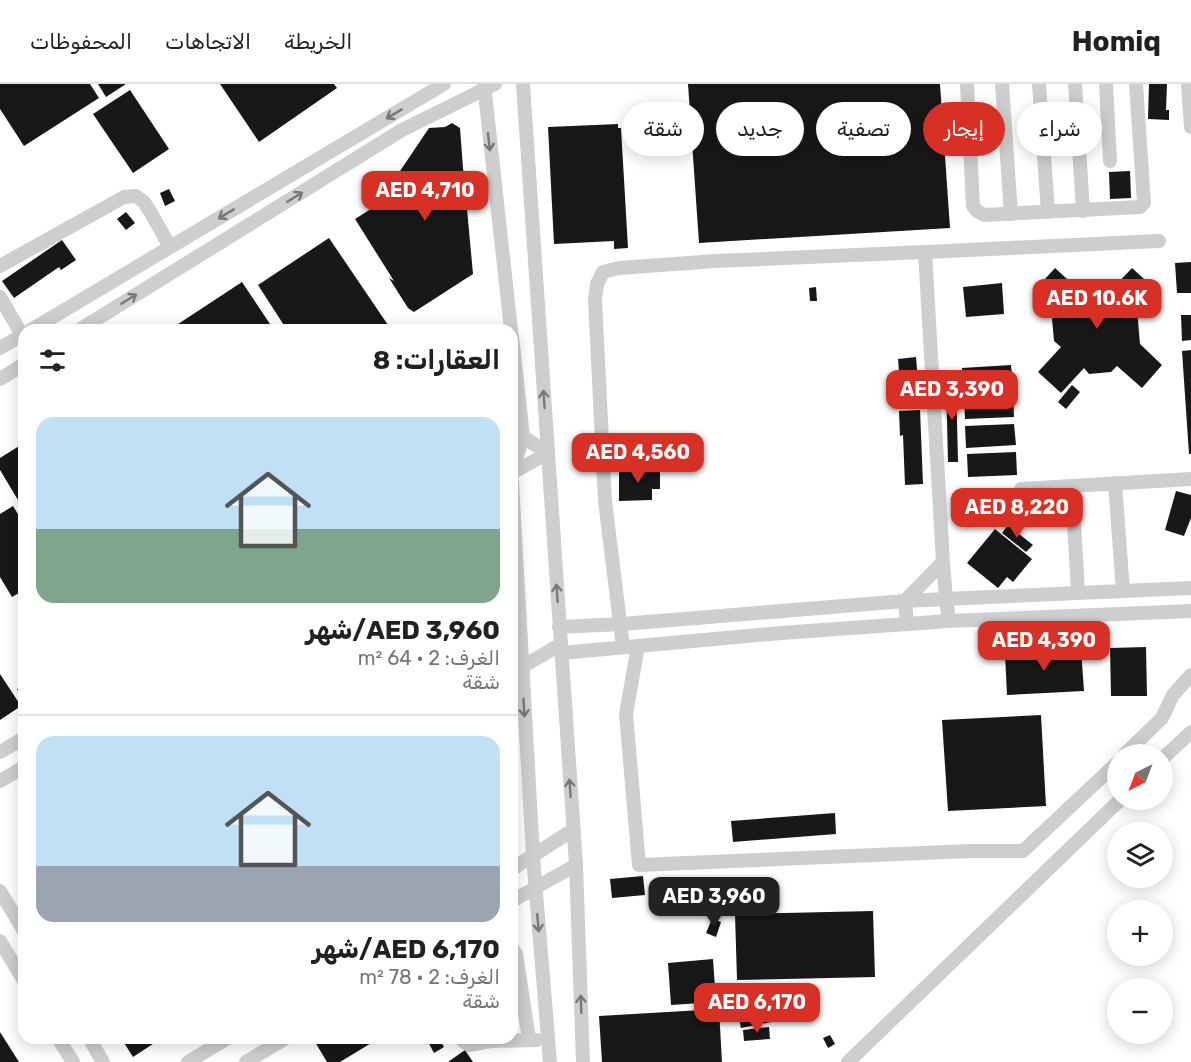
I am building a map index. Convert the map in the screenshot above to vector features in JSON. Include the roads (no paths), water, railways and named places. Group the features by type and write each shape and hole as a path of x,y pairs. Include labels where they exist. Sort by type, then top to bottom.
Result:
{"street":[{"path":"41,324 444,84"},
{"path":"523,84 576,865 583,1062"},
{"path":"967,84 973,206 977,212 984,215 1136,209 1144,203 1136,84"},
{"path":"1002,84 1011,214"},
{"path":"1040,84 1048,212"},
{"path":"1075,84 1083,211"},
{"path":"1106,84 1110,161"},
{"path":"1188,84 1191,127"},
{"path":"89,324 402,130 488,86 510,324"},
{"path":"0,266 124,197 136,196 144,202 170,247"},
{"path":"623,647 622,624 605,501 595,300 597,284 603,272 619,268 716,261 1159,241"},
{"path":"925,252 943,562 949,621"},
{"path":"0,297 20,324"},
{"path":"0,348 18,338"},
{"path":"0,379 18,368"},
{"path":"518,440 546,422"},
{"path":"518,441 548,453"},
{"path":"518,469 548,453"},
{"path":"1021,489 1191,479"},
{"path":"1115,483 1123,591"},
{"path":"1072,486 1078,593"},
{"path":"904,601 943,562"},
{"path":"559,627 946,598 1191,588"},
{"path":"1108,592 1110,614"},
{"path":"904,601 907,624"},
{"path":"779,611 781,633"},
{"path":"518,670 561,648 638,646 949,621 1191,611"},
{"path":"638,646 626,714 639,865 1023,850 1107,772"},
{"path":"1135,744 1162,718 1173,695 1191,675"},
{"path":"518,682 550,1062"},
{"path":"1173,749 1191,732"},
{"path":"0,752 18,742"},
{"path":"0,781 18,770"},
{"path":"848,1062 1110,810"},
{"path":"518,865 573,830"},
{"path":"518,897 576,865"},
{"path":"0,891 18,921"},
{"path":"0,941 18,971"},
{"path":"518,997 529,1039"},
{"path":"518,1040 548,1041"},
{"path":"62,1044 73,1062"},
{"path":"92,1044 103,1062"},
{"path":"188,1062 218,1044"},
{"path":"246,1062 273,1044"}]}
